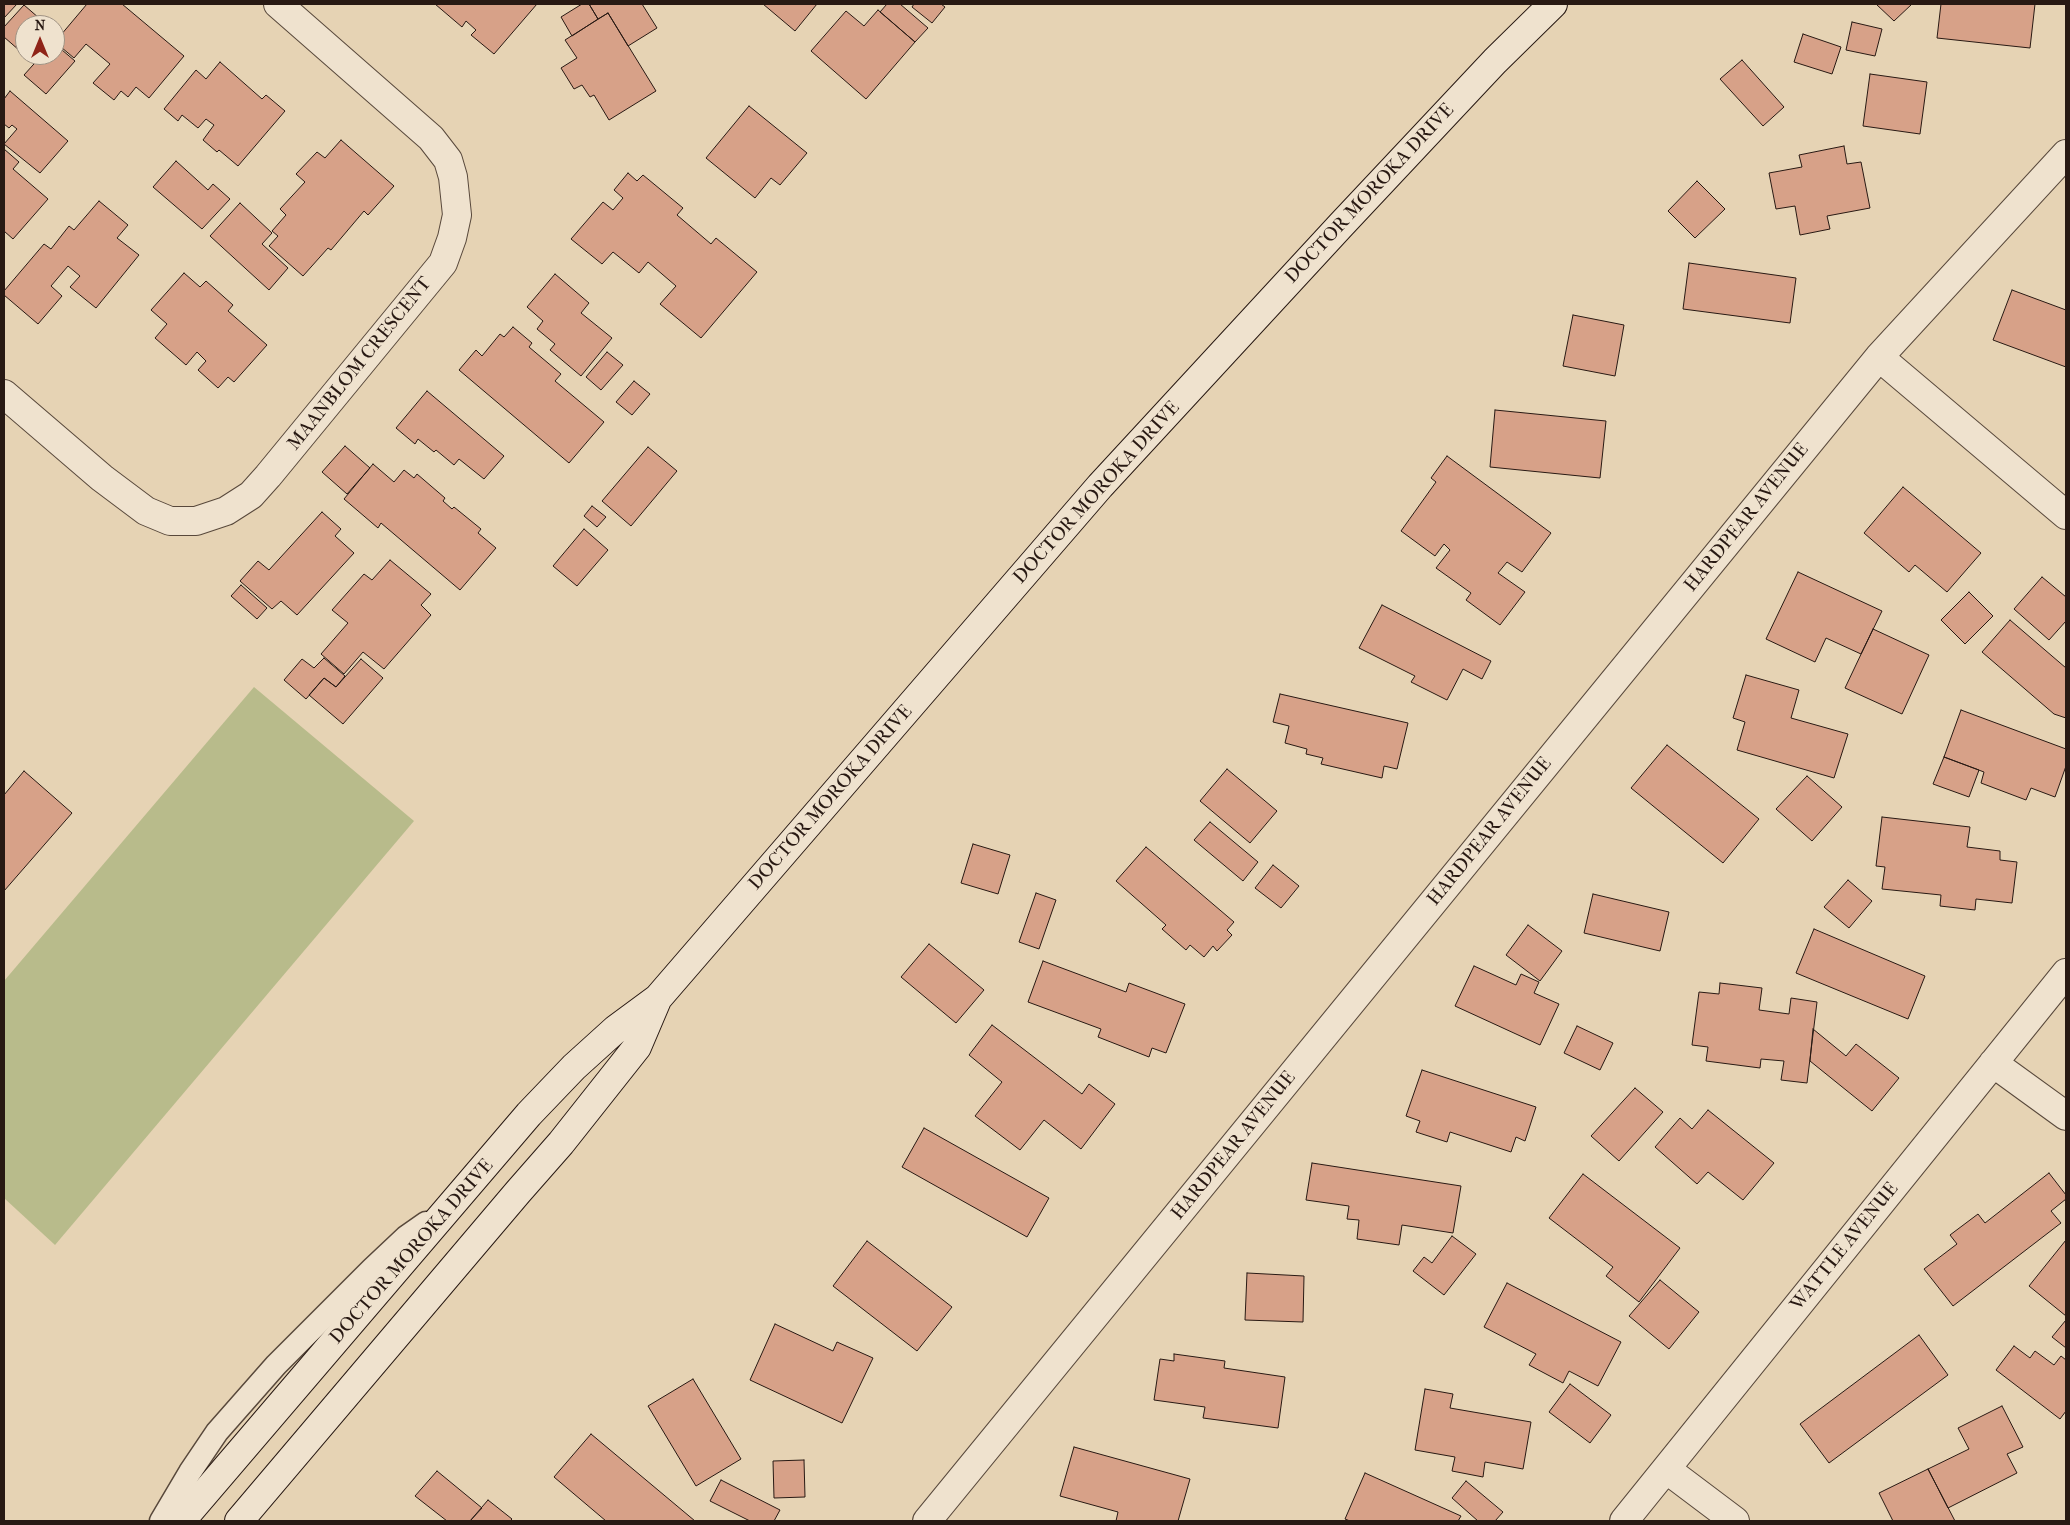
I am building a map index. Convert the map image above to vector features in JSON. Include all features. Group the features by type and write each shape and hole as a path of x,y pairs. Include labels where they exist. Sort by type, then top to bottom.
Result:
{"street":[{"name":"MAANBLOM CRESCENT","path":"4,394 102,478 146,511 170,521 196,521 226,511 251,494 268,476 443,263 452,238 457,215 453,177 448,160 431,138 278,4"},
{"name":"DOCTOR MOROKA DRIVE","path":"181,1521 529,1114 574,1067 616,1029 658,998 1100,486 1495,61 1553,4"},
{"name":"HARDPEAR AVENUE","path":"927,1521 1878,357 2066,154"},
{"path":"1878,357 2066,515"},
{"name":"WATTLE AVENUE","path":"1624,1521 2066,974"},
{"name":"DOCTOR MOROKA DRIVE","path":"239,1521 561,1143 637,1047 658,998"},
{"path":"1993,1064 2066,1116"},
{"path":"1666,1469 1735,1521"}],"lane":[{"path":"161,1521 216,1432 276,1365 406,1237 454,1204"}],"green space":[{"path":"254,687 414,821 55,1245 4,1198 4,981"}],"building":[{"path":"4,4 17,4 4,18"},
{"path":"87,4 122,4 184,56 149,98 136,87 128,97 121,91 114,100 93,83 110,64 86,44 74,58 65,50 65,30"},
{"path":"435,4 537,4 494,54 471,35 476,30 466,21 462,27"},
{"path":"582,4 589,4 598,19 572,36 561,17"},
{"path":"589,4 642,4 657,28 628,46 608,13 598,19"},
{"path":"763,4 817,4 795,31"},
{"path":"887,4 900,4 928,28 915,42 880,12"},
{"path":"914,4 941,4 945,7 932,23 912,7"},
{"path":"1876,4 1912,4 1894,21"},
{"path":"1941,4 2035,4 2030,48 1937,38"},
{"path":"24,5 36,15 15,15 15,47 4,37 4,27"},
{"path":"878,10 915,42 866,99 811,51 846,11 864,26"},
{"path":"608,13 656,91 609,120 594,95 590,97 582,85 574,89 561,68 577,58 565,40"},
{"path":"1852,22 1882,29 1875,56 1846,50"},
{"path":"1803,34 1841,47 1832,74 1794,62"},
{"path":"65,52 75,61 46,94 24,75 33,65 65,65"},
{"path":"1742,60 1784,107 1763,126 1720,79"},
{"path":"220,62 262,99 266,95 285,111 238,166 219,150 217,152 203,140 214,125 206,119 198,128 182,115 178,121 164,109 196,70 206,79"},
{"path":"1870,74 1927,82 1920,134 1863,126"},
{"path":"10,91 68,141 40,173 4,144 17,129 12,125 9,128 4,124 4,99"},
{"path":"749,106 807,153 780,185 771,178 755,198 706,158"},
{"path":"341,140 394,186 368,215 364,211 331,250 328,248 303,276 269,246 278,236 272,231 286,215 280,209 305,182 296,174 317,152 325,158"},
{"path":"1844,146 1847,164 1861,162 1870,208 1827,216 1830,229 1800,235 1795,206 1776,209 1769,173 1802,167 1799,155"},
{"path":"4,149 19,162 13,169 48,199 13,239 4,231"},
{"path":"176,161 208,190 213,184 230,199 202,229 153,187"},
{"path":"628,173 637,181 643,175 683,208 677,215 711,244 716,238 757,272 701,338 660,304 676,286 648,262 639,273 613,252 602,264 571,239 603,202 613,210 623,198 614,190"},
{"path":"1697,181 1725,209 1695,238 1668,211"},
{"path":"99,201 128,225 117,238 139,255 96,308 70,287 80,276 68,266 51,286 62,296 38,324 4,295 4,291 44,244 51,249 69,226 74,230"},
{"path":"240,203 272,233 262,244 288,268 269,290 210,236"},
{"path":"1689,263 1796,278 1790,323 1683,309"},
{"path":"184,273 200,287 206,281 233,305 228,311 267,345 234,382 228,377 218,388 198,370 206,361 197,352 186,365 155,338 167,324 151,310"},
{"path":"555,274 589,303 581,313 612,338 581,376 550,350 555,344 537,329 543,321 527,307"},
{"path":"2012,290 2066,310 2066,367 1993,340"},
{"path":"1573,315 1624,325 1615,376 1563,366"},
{"path":"513,327 532,343 529,347 561,374 555,381 604,422 569,463 459,370 476,350 482,356 500,334 504,337"},
{"path":"607,352 623,365 601,390 586,377"},
{"path":"634,381 650,394 632,415 616,402"},
{"path":"427,391 504,456 484,479 459,459 454,465 436,450 434,452 418,439 415,444 396,428"},
{"path":"1495,410 1606,421 1600,478 1490,467"},
{"path":"345,446 370,468 347,494 322,472"},
{"path":"648,447 677,471 631,526 602,501"},
{"path":"1447,456 1551,533 1522,572 1507,562 1498,573 1525,592 1500,625 1466,600 1471,593 1436,568 1450,550 1444,544 1435,556 1401,531 1436,482 1431,478"},
{"path":"373,464 394,482 404,470 414,478 417,474 445,498 443,501 452,509 454,507 481,529 478,533 496,548 460,590 381,523 378,528 344,499"},
{"path":"1903,487 1981,553 1947,592 1915,565 1909,572 1864,533"},
{"path":"592,506 606,517 597,527 584,516"},
{"path":"322,512 341,529 335,536 354,553 297,615 281,601 272,609 240,581 258,561 269,570"},
{"path":"584,529 608,550 577,586 553,566"},
{"path":"390,560 431,594 421,605 431,615 384,669 363,652 344,674 321,654 348,623 332,610 364,574 372,580"},
{"path":"1798,572 1882,611 1861,654 1826,638 1815,662 1766,639"},
{"path":"2042,577 2066,597 2066,621 2049,640 2014,609"},
{"path":"241,585 267,608 257,619 231,596"},
{"path":"1969,592 1993,616 1965,644 1941,620"},
{"path":"1382,605 1491,661 1482,679 1463,669 1447,700 1411,682 1415,676 1359,648"},
{"path":"2010,620 2066,668 2066,718 2054,714 1982,652"},
{"path":"1873,629 1929,655 1902,714 1845,688"},
{"path":"324,658 345,676 336,687 324,678 306,699 284,680 302,659 314,668"},
{"path":"361,659 383,678 343,724 309,695 324,678 336,687"},
{"path":"1746,675 1799,690 1791,718 1848,734 1834,778 1737,750 1745,722 1733,718"},
{"path":"1280,694 1408,723 1397,769 1384,766 1382,778 1321,764 1323,758 1306,754 1307,749 1285,743 1289,726 1273,722"},
{"path":"1961,710 2066,749 2066,766 2055,797 2031,788 2026,800 1981,783 1984,772 1944,757"},
{"path":"1667,745 1759,819 1723,863 1631,788"},
{"path":"1944,757 1979,770 1969,797 1933,784"},
{"path":"1227,769 1277,811 1250,843 1200,801"},
{"path":"24,771 72,813 4,891 4,795"},
{"path":"1807,776 1842,807 1812,841 1776,809"},
{"path":"1882,817 1970,827 1967,847 2000,851 2000,860 2017,862 2012,903 1976,899 1975,910 1940,906 1941,895 1882,889 1885,867 1876,866"},
{"path":"1210,822 1258,862 1243,881 1194,840"},
{"path":"973,844 1010,855 998,894 961,883"},
{"path":"1146,847 1234,922 1227,930 1232,935 1217,951 1213,946 1204,957 1190,945 1186,950 1162,929 1166,925 1116,881"},
{"path":"1273,865 1299,886 1281,908 1255,888"},
{"path":"1848,880 1872,901 1849,928 1824,907"},
{"path":"1036,893 1056,900 1039,949 1019,942"},
{"path":"1593,894 1669,912 1660,951 1584,933"},
{"path":"1528,925 1562,951 1540,981 1506,955"},
{"path":"1814,929 1925,976 1908,1019 1796,973"},
{"path":"929,944 984,990 956,1023 901,977"},
{"path":"1043,961 1126,992 1129,983 1185,1004 1166,1053 1152,1048 1149,1057 1098,1037 1101,1029 1028,1002"},
{"path":"1474,966 1516,985 1521,974 1539,982 1534,993 1559,1004 1540,1045 1455,1006"},
{"path":"1720,983 1762,988 1759,1010 1789,1014 1791,998 1817,1002 1807,1083 1781,1080 1784,1061 1761,1059 1760,1068 1706,1061 1708,1047 1692,1045 1699,992 1719,994"},
{"path":"992,1025 1082,1094 1089,1084 1115,1104 1081,1149 1044,1120 1020,1150 975,1116 1002,1082 969,1055"},
{"path":"1577,1026 1613,1043 1600,1070 1564,1053"},
{"path":"1813,1029 1846,1056 1856,1044 1899,1078 1872,1111 1810,1061"},
{"path":"1422,1070 1536,1107 1525,1141 1516,1137 1511,1152 1450,1132 1447,1142 1416,1132 1420,1121 1406,1116"},
{"path":"1635,1088 1663,1112 1619,1161 1591,1136"},
{"path":"1708,1110 1774,1163 1743,1200 1708,1172 1697,1184 1655,1147 1680,1118 1692,1129"},
{"path":"924,1128 1049,1198 1027,1237 902,1167"},
{"path":"1312,1163 1461,1186 1453,1233 1402,1225 1399,1245 1357,1239 1359,1220 1347,1219 1349,1206 1306,1200"},
{"path":"2049,1173 2066,1195 2066,1199 2051,1211 2061,1223 1953,1306 1924,1269 1957,1244 1950,1235 1978,1214 1985,1223"},
{"path":"1583,1174 1680,1248 1639,1302 1606,1276 1613,1267 1549,1218"},
{"path":"1452,1236 1476,1254 1444,1295 1413,1271 1424,1257 1432,1263"},
{"path":"2066,1240 2066,1316 2029,1286"},
{"path":"867,1241 952,1307 917,1351 833,1286"},
{"path":"1247,1273 1304,1276 1303,1322 1245,1320"},
{"path":"1660,1280 1699,1312 1669,1349 1629,1316"},
{"path":"1507,1283 1621,1342 1598,1386 1569,1371 1563,1383 1529,1365 1536,1354 1484,1327"},
{"path":"2066,1320 2066,1348 2052,1337"},
{"path":"775,1324 833,1351 837,1342 873,1358 842,1423 750,1380"},
{"path":"1919,1335 1948,1375 1829,1463 1800,1424"},
{"path":"2014,1346 2030,1358 2035,1351 2054,1365 2061,1356 2066,1360 2066,1411 2060,1419 1996,1370"},
{"path":"1174,1354 1225,1361 1224,1368 1285,1377 1278,1428 1203,1418 1205,1407 1154,1400 1160,1359 1174,1361"},
{"path":"693,1379 741,1459 696,1486 648,1406"},
{"path":"1570,1384 1611,1415 1590,1443 1549,1412"},
{"path":"1425,1389 1453,1394 1450,1408 1531,1422 1523,1469 1485,1462 1483,1477 1452,1471 1455,1457 1415,1450"},
{"path":"2002,1406 2023,1447 2007,1454 2017,1473 1948,1508 1928,1469 1969,1449 1958,1428"},
{"path":"591,1434 695,1521 606,1521 554,1477"},
{"path":"1074,1447 1190,1479 1178,1521 1116,1521 1118,1512 1060,1496"},
{"path":"804,1460 805,1497 774,1498 773,1461"},
{"path":"1928,1469 1955,1521 1893,1521 1879,1493"},
{"path":"437,1471 482,1508 470,1521 447,1521 415,1496"},
{"path":"1365,1473 1461,1516 1458,1521 1350,1521 1345,1519"},
{"path":"721,1480 780,1510 774,1521 750,1521 710,1501"},
{"path":"1466,1481 1503,1512 1495,1521 1478,1521 1452,1498"},
{"path":"488,1500 512,1519 510,1521 470,1521"}]}
